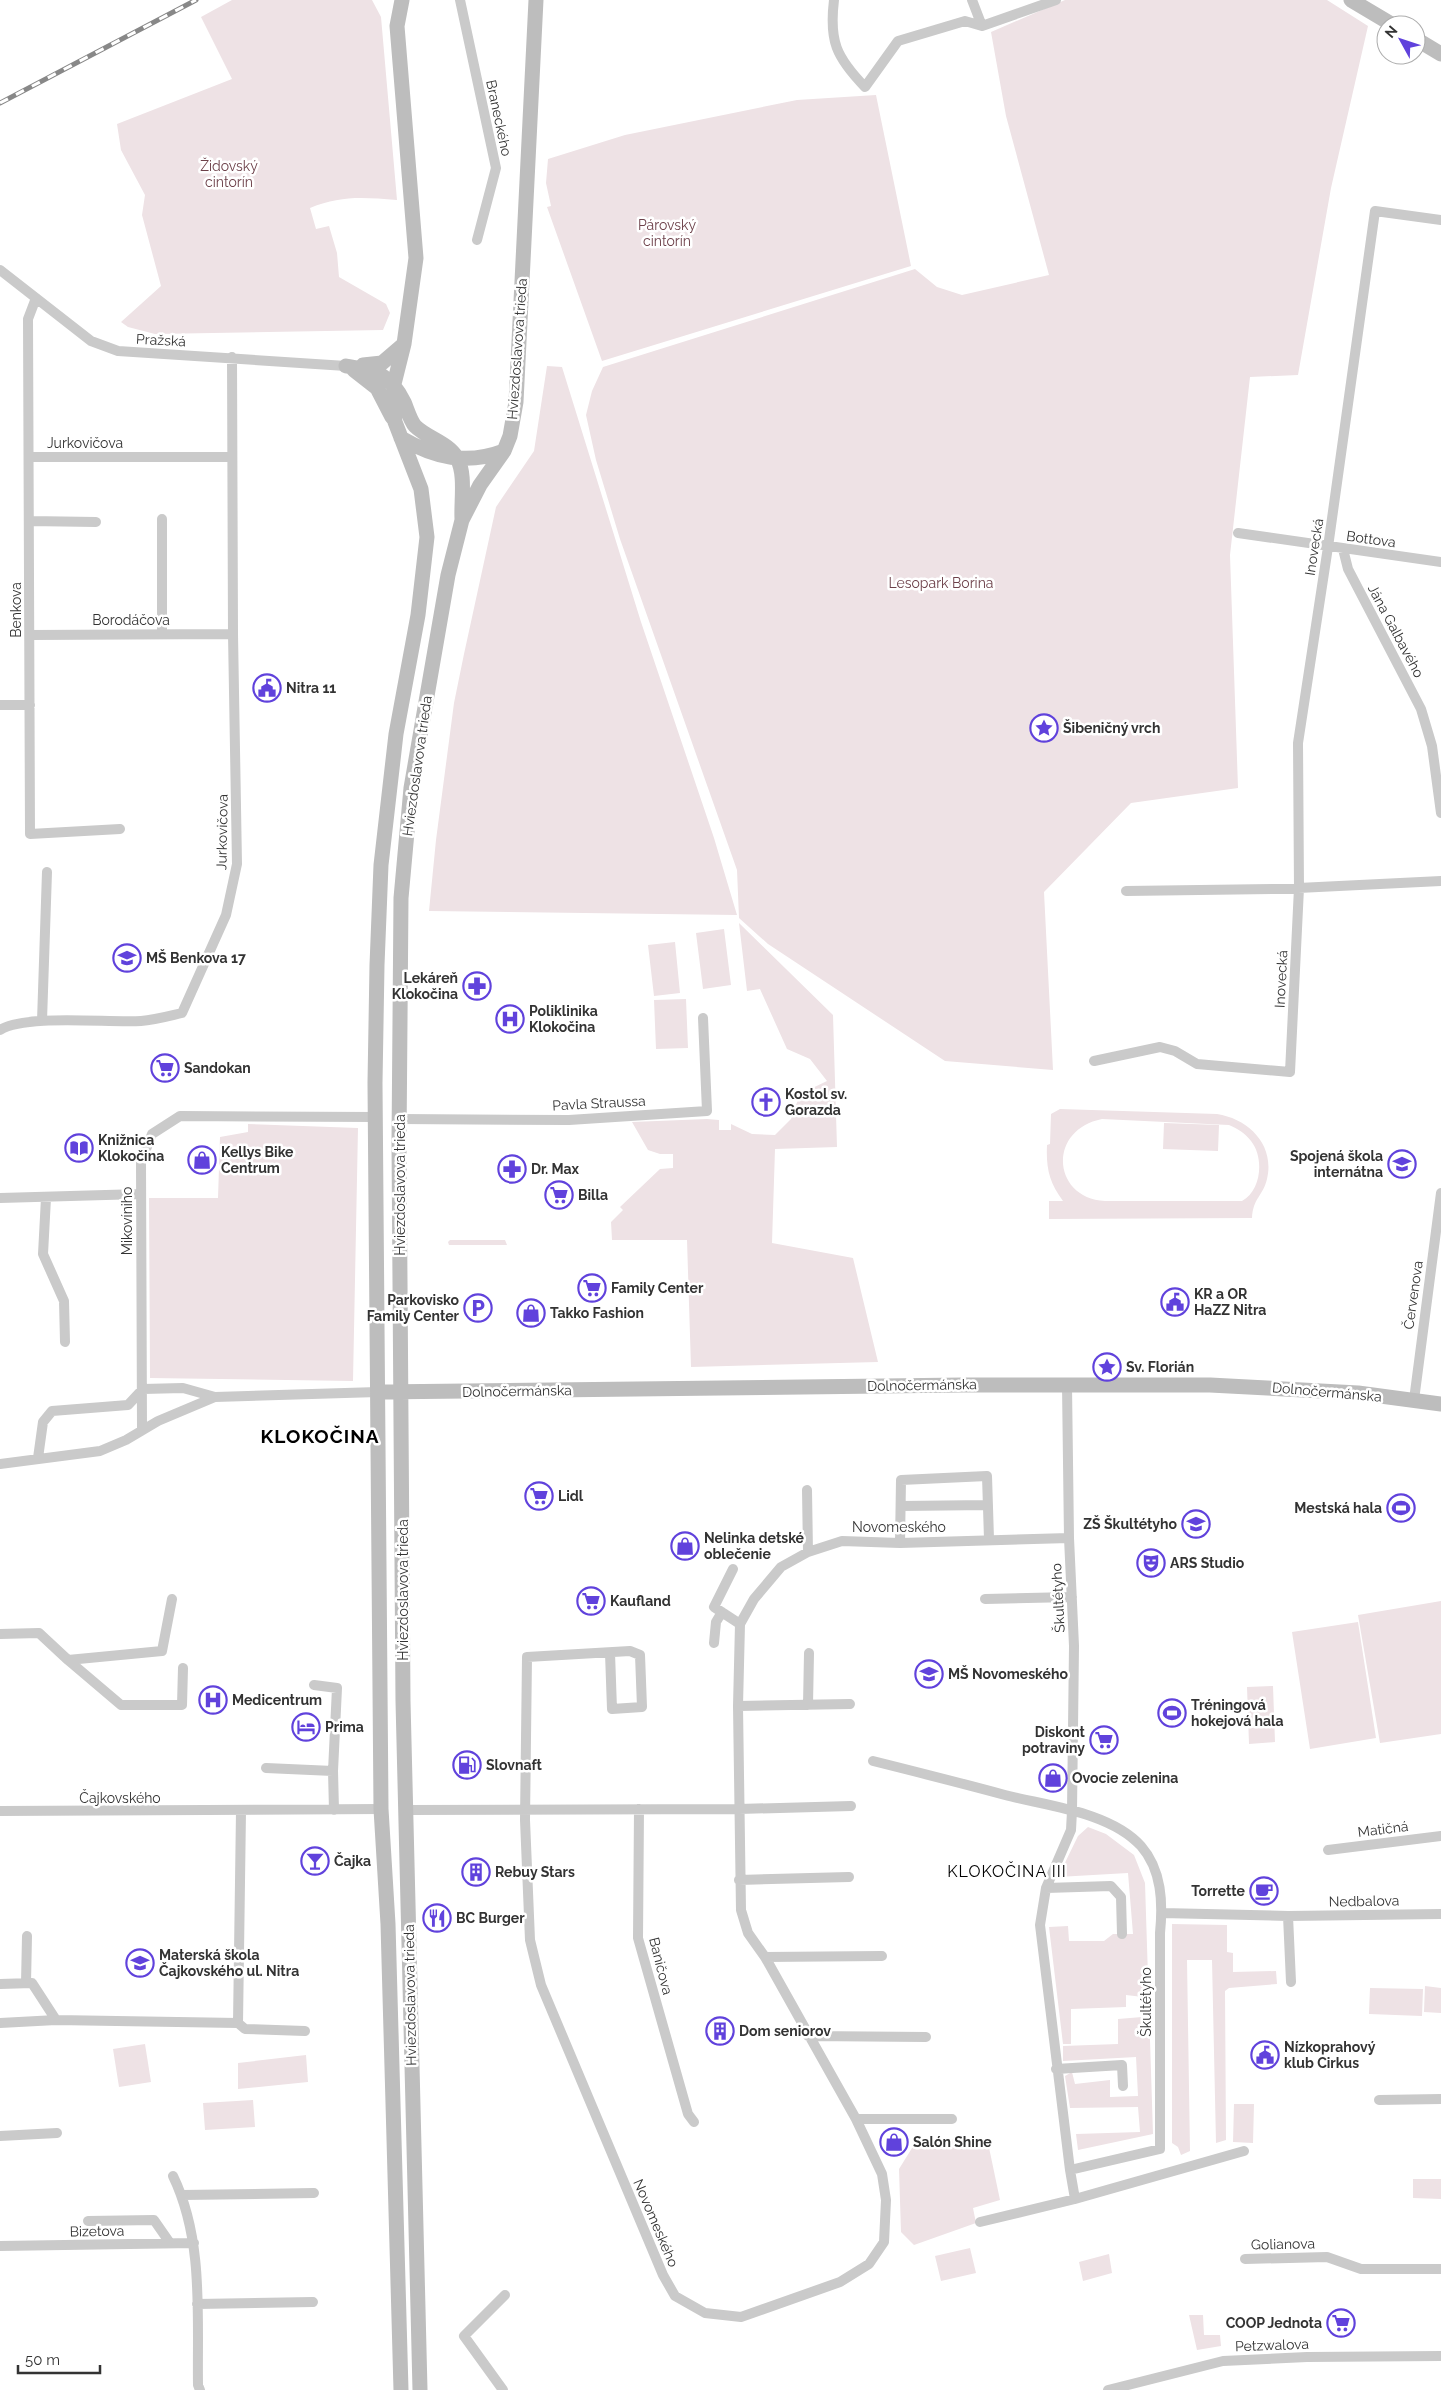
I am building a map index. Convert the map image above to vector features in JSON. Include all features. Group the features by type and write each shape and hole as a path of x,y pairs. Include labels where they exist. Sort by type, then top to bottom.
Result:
{"street":[{"name":"Hviezdoslavova trieda","path":"401,2390 388,1924 382,1809 374,1024 382,865 396,734 418,615 427,537 421,489 395,422 394,384 404,344 416,258 397,26 402,0"},
{"name":"Braneckého","path":"460,0 496,168 477,240"},
{"name":"Hviezdoslavova trieda","path":"420,2390 402,1618 399,1119 400,929 411,788 448,574 462,520 480,485 504,451 510,436 516,402 536,0"},
{"path":"834,0 831,23 838,54 848,70 865,87 898,41 965,21 982,26 1056,0"},
{"path":"972,0 982,26"},
{"path":"1351,0 1376,15"},
{"path":"1426,45 1441,54"},
{"name":"Inovecká","path":"1094,1061 1160,1047 1175,1051 1197,1064 1290,1072 1299,888 1298,743 1328,547 1375,211 1441,220"},
{"name":"Pražská","path":"0,270 91,341 118,351 346,366"},
{"name":"Benkova","path":"36,298 28,318 30,834 120,829"},
{"path":"346,366 382,363 404,344"},
{"name":"Jurkovičova","path":"0,1030 10,1024 42,1021 143,1021 182,1013 226,915 237,864 233,634 232,357"},
{"path":"346,366 377,372 394,384 414,425 429,438 450,449 458,458 461,473 462,520"},
{"path":"346,366 362,375 377,388 395,422"},
{"path":"401,438 419,449 441,456 484,458 504,451"},
{"name":"Jurkovičova","path":"29,457 232,457"},
{"path":"162,519 162,634"},
{"path":"29,521 96,522"},
{"name":"Bottova","path":"1238,533 1441,562"},
{"name":"Jána Galbavého","path":"1343,549 1348,569 1421,709 1432,746 1441,813"},
{"name":"Borodáčova","path":"30,635 233,634"},
{"path":"0,705 30,705"},
{"path":"42,1021 46,872"},
{"path":"1126,890 1299,888 1441,881"},
{"name":"Pavla Straussa","path":"399,1119 569,1120 707,1111 703,1018"},
{"name":"Mikovíniho","path":"142,1430 141,1162 152,1134 180,1116 376,1117"},
{"path":"376,1117 399,1119"},
{"name":"Červenova","path":"1414,1400 1441,1193"},
{"path":"0,1198 141,1194"},
{"path":"46,1198 43,1254 64,1301 65,1342"},
{"name":"Dolnočermánska","path":"378,1392 1067,1385 1266,1386 1358,1393 1441,1404"},
{"name":"Škultétyho","path":"1067,1385 1069,1538 1074,1646 1072,1811 1071,1830 1046,1888 1040,1925 1056,2069 1075,2199"},
{"path":"38,1458 43,1422 52,1411 128,1405 143,1389 184,1388 215,1397 378,1392"},
{"path":"0,1464 100,1451 215,1397"},
{"path":"900,1543 902,1480 987,1476 989,1539"},
{"path":"807,1490 808,1552"},
{"path":"901,1506 988,1504"},
{"name":"Novomeského","path":"610,1653 527,1657 526,1811 530,1940 542,1985 663,2275 675,2296 705,2312 741,2317 840,2282 869,2264 884,2242 886,2200 882,2174 856,2119 764,1956 748,1933 742,1910 739,1880 738,1810 740,1624 754,1599 781,1567 808,1552 842,1541 900,1543 1069,1538"},
{"path":"732,1569 714,1607 740,1624"},
{"path":"985,1599 1072,1597"},
{"path":"68,1660 162,1651 172,1599"},
{"path":"714,1643 716,1622 722,1612"},
{"path":"379,1618 402,1618"},
{"path":"0,1634 39,1633 121,1705 182,1705 183,1668"},
{"path":"630,1651 640,1655 642,1707 612,1709 610,1653 630,1651"},
{"path":"808,1705 809,1653"},
{"path":"314,1685 336,1688 333,1770 334,1810"},
{"path":"738,1706 850,1704"},
{"name":"Škultétyho","path":"873,1761 1072,1811 1107,1823 1121,1830 1143,1848 1156,1872 1160,1888 1162,1913 1160,1932 1160,2149 1070,2170"},
{"path":"266,1768 333,1770"},
{"path":"382,1809 526,1811 738,1810 851,1806"},
{"name":"Čajkovského","path":"0,1812 382,1809"},
{"name":"Baničova","path":"638,1809 638,1938 688,2114 694,2122"},
{"path":"238,2023 241,1811"},
{"name":"Matičná","path":"1328,1850 1441,1836"},
{"path":"739,1880 848,1877"},
{"path":"1046,1888 1111,1886 1122,1897 1122,1934"},
{"name":"Nedbalova","path":"1162,1913 1288,1916 1441,1914"},
{"path":"1288,1916 1291,1982"},
{"path":"26,1983 27,1936"},
{"path":"764,1956 882,1956"},
{"path":"0,1984 32,1983 56,2020"},
{"path":"0,2022 56,2020 238,2023 245,2029 306,2031"},
{"path":"808,2036 926,2037"},
{"path":"1056,2069 1122,2065 1123,2086"},
{"path":"1380,2100 1441,2099"},
{"path":"856,2119 952,2118"},
{"path":"0,2136 57,2133"},
{"path":"980,2222 1075,2199 1244,2151"},
{"path":"173,2176 182,2195 194,2243 198,2385 200,2390"},
{"path":"182,2195 314,2193"},
{"path":"88,2221 154,2220 170,2243"},
{"name":"Bizetova","path":"0,2246 194,2243"},
{"name":"Golianova","path":"1245,2259 1327,2257 1361,2269 1441,2269"},
{"path":"503,2390 464,2336 504,2295"},
{"path":"197,2304 313,2302"},
{"name":"Petzwalova","path":"1108,2390 1223,2361 1307,2357 1441,2356"}],"green space":[{"name":"Židovský cintorín","path":"232,0 372,0 381,17 397,200 351,198 331,201 310,208 316,229 329,226 337,253 339,277 386,304 390,313 383,330 155,334 128,327 121,322 161,286 142,215 145,195 121,150 117,124 232,79 201,17"},
{"name":"Lesopark Borina","path":"1065,0 1327,0 1368,26 1331,188 1298,375 1250,377 1230,555 1238,788 1131,803 1044,892 1053,1070 945,1061 768,944 739,918 737,870 620,539 596,460 586,415 592,391 603,367 915,269 937,287 962,295 1049,275 1006,116 991,32"},
{"name":"Párovský cintorín","path":"876,95 911,266 602,361 547,207 551,206 546,183 548,159 625,135 797,100"},
{"path":"547,366 562,367 641,622 714,838 737,915 429,911 436,840 454,703 464,654 496,507 534,451"},
{"path":"739,923 833,1015 837,1147 775,1149 772,1243 853,1258 878,1362 691,1367 687,1240 612,1240 611,1222 623,1210 620,1207 660,1169 673,1168 673,1154 660,1154 648,1150 632,1122 719,1120 719,1130 731,1130 731,1124 752,1134 775,1135 791,1119 800,1094 827,1081 810,1059 787,1049 760,989 747,991"},
{"path":"724,929 731,985 703,989 696,933"},
{"path":"675,942 680,993 654,996 648,945"},
{"path":"686,999 688,1048 656,1049 654,1000"},
{"path":"1060,1109 1217,1114 1239,1121 1257,1136 1267,1155 1267,1179 1254,1206 1252,1218 1049,1219 1049,1201 1063,1201 1054,1187 1047,1161 1047,1145 1050,1144 1051,1114","holes":["1102,1119 1229,1125 1249,1138 1258,1156 1259,1173 1257,1181 1249,1196 1242,1201 1105,1201 1087,1197 1074,1188 1066,1177 1063,1163 1065,1149 1072,1136 1084,1126"]},
{"path":"1164,1123 1219,1125 1218,1151 1163,1149"},
{"path":"248,1124 358,1128 353,1381 150,1378 149,1198 218,1198 220,1137 248,1132"},
{"path":"450,1240 505,1240 507,1245 449,1245 448,1242"},
{"path":"1441,1601 1441,1734 1380,1743 1358,1615"},
{"path":"1358,1622 1376,1738 1310,1749 1292,1632"},
{"path":"1273,1686 1275,1742 1249,1744 1247,1687"},
{"path":"1088,1827 1106,1834 1134,1855 1145,1883 1153,2134 1078,2150 1076,2134 1140,2132 1138,2107 1070,2108 1065,2076 1072,2072 1075,2084 1110,2080 1110,2097 1138,2096 1136,2057 1063,2061 1063,2046 1118,2044 1118,2019 1142,2017 1143,1997 1126,1995 1126,2007 1071,2009 1071,2044 1063,2044 1049,1927 1068,1926 1069,1941 1104,1941 1113,1934 1133,1934 1128,1873 1058,1877 1078,1836"},
{"path":"1172,1924 1227,1925 1227,1952 1233,1953 1233,1972 1276,1971 1277,1984 1229,1988 1225,1991 1226,2140 1216,2143 1212,1960 1187,1960 1190,2151 1181,2155 1178,2147 1172,2143"},
{"path":"1425,1986 1441,1988 1441,2013 1424,2012"},
{"path":"1370,1988 1423,1989 1422,2016 1369,2014"},
{"path":"145,2044 151,2082 119,2087 113,2049"},
{"path":"306,2055 308,2082 238,2089 238,2063"},
{"path":"253,2100 255,2127 205,2130 203,2103"},
{"path":"1234,2104 1254,2104 1253,2143 1233,2142"},
{"path":"987,2138 1000,2200 973,2208 976,2223 914,2245 901,2232 899,2169 917,2140"},
{"path":"1413,2179 1441,2179 1441,2199 1413,2198"},
{"path":"970,2248 976,2273 941,2281 935,2256"},
{"path":"1109,2254 1112,2273 1083,2281 1079,2262"},
{"path":"1189,2315 1203,2315 1204,2335 1220,2335 1221,2346 1197,2350"}],"railway":[{"path":"0,103 196,0"}],"place":[{"name":"Nitra 11","path":"267,688"},
{"name":"Šibeničný vrch","path":"1044,728"},
{"name":"MŠ Benkova 17","path":"127,958"},
{"name":"Lekáreň Klokočina","path":"477,986"},
{"name":"Poliklinika Klokočina","path":"510,1019"},
{"name":"Sandokan","path":"165,1068"},
{"name":"Kostol sv. Gorazda","path":"766,1102"},
{"name":"Knižnica Klokočina","path":"79,1148"},
{"name":"Kellys Bike Centrum","path":"202,1160"},
{"name":"Spojená škola internátna","path":"1402,1164"},
{"name":"Dr. Max","path":"512,1169"},
{"name":"Billa","path":"559,1195"},
{"name":"Family Center","path":"592,1288"},
{"name":"KR a OR HaZZ Nitra","path":"1175,1302"},
{"name":"Parkovisko Family Center","path":"478,1308"},
{"name":"Takko Fashion","path":"531,1313"},
{"name":"Sv. Florián","path":"1107,1367"},
{"name":"Lidl","path":"539,1496"},
{"name":"Mestská hala","path":"1401,1508"},
{"name":"ZŠ Škultétyho","path":"1196,1524"},
{"name":"Nelinka detské oblečenie","path":"685,1546"},
{"name":"ARS Studio","path":"1151,1563"},
{"name":"Kaufland","path":"591,1601"},
{"name":"MŠ Novomeského","path":"929,1674"},
{"name":"Medicentrum","path":"213,1700"},
{"name":"Tréningová hokejová hala","path":"1172,1713"},
{"name":"Prima","path":"306,1727"},
{"name":"Diskont potraviny","path":"1104,1740"},
{"name":"Slovnaft","path":"467,1765"},
{"name":"Ovocie zelenina","path":"1053,1778"},
{"name":"Čajka","path":"315,1861"},
{"name":"Rebuy Stars","path":"476,1872"},
{"name":"Torrette","path":"1264,1891"},
{"name":"BC Burger","path":"437,1918"},
{"name":"Materská škola Čajkovského ul. Nitra","path":"140,1963"},
{"name":"Dom seniorov","path":"720,2031"},
{"name":"Nízkoprahový klub Cirkus","path":"1265,2055"},
{"name":"Salón Shine","path":"894,2142"},
{"name":"COOP Jednota","path":"1341,2323"}],"district":[{"name":"KLOKOČINA","path":"320,1436"},
{"name":"KLOKOČINA III","path":"1007,1871"}]}
